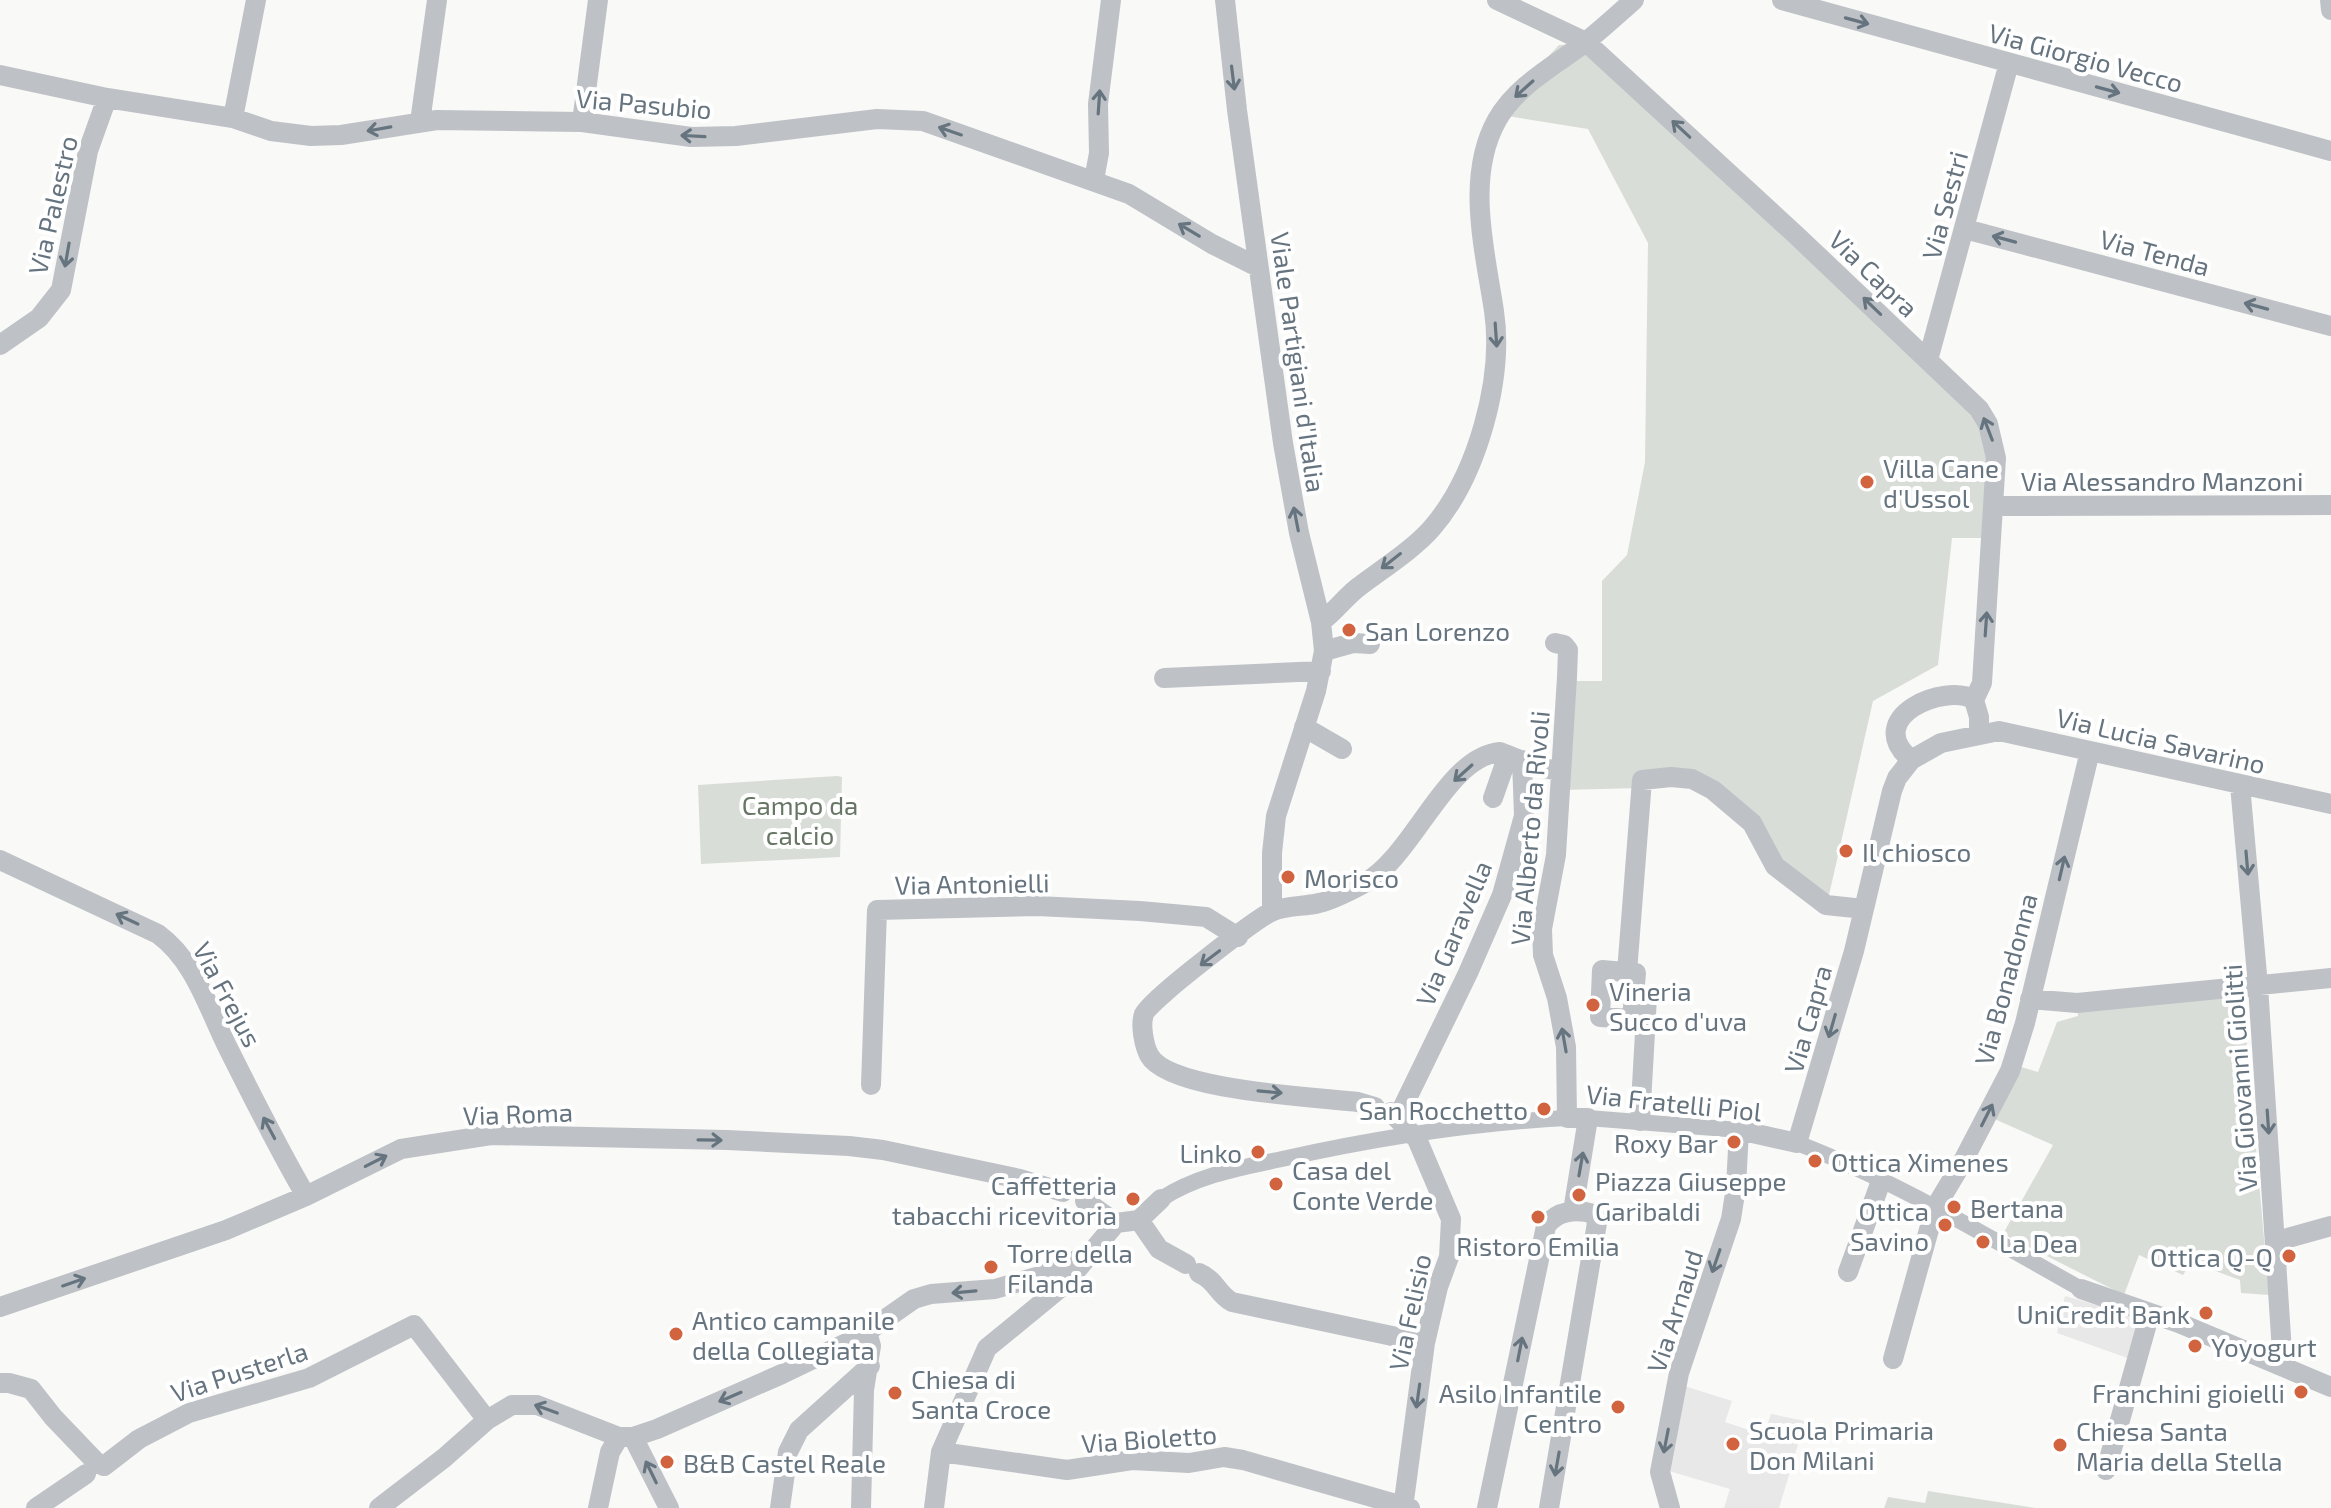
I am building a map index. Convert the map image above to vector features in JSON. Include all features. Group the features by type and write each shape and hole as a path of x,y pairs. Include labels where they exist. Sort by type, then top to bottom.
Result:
{"street":[{"path":"233,118 256,0"},
{"path":"420,122 437,0"},
{"path":"582,122 598,0"},
{"path":"1094,180 1099,153 1098,104 1111,0"},
{"name":"Viale Partigiani d'Italia","path":"1225,0 1258,267 1293,504 1321,622 1322,661 1276,816 1272,853 1272,911"},
{"name":"Via Capra","path":"1497,0 1586,42 1968,396 1988,424 1996,458 1982,683 1974,700"},
{"path":"1321,622 1349,595 1430,531 1463,480 1476,446 1497,357 1494,311 1486,274 1481,222 1481,186 1489,139 1508,104 1525,87 1586,42 1634,0"},
{"name":"Via Giorgio Vecco","path":"1782,0 2331,151"},
{"path":"2330,0 2331,10"},
{"name":"Via Sestri","path":"1928,360 2009,63"},
{"name":"Via Pasubio","path":"0,75 107,98 233,118 271,131 311,136 341,135 420,122 477,120 582,122 691,137 736,136 906,118 923,121 1129,194 1212,244 1258,267"},
{"name":"Via Palestro","path":"0,345 39,318 61,290 88,151 107,98"},
{"name":"Via Tenda","path":"1965,229 2331,326"},
{"name":"Via Alessandro Manzoni","path":"1993,506 2331,505"},
{"path":"1164,678 1322,661 1353,643 1370,644"},
{"name":"Via Alberto da Rivoli","path":"1555,643 1564,645 1568,650 1556,855 1542,929 1543,955 1557,998 1566,1047 1567,1118"},
{"path":"1911,760 1895,743 1896,725 1902,717 1923,704 1949,694 1960,694 1974,700 1979,733"},
{"path":"1304,727 1342,749"},
{"name":"Via Lucia Savarino","path":"1911,760 1941,743 1979,733 2016,733 2331,804"},
{"name":"Via Bonadonna","path":"1893,1359 1935,1208 2010,1071 2090,751"},
{"path":"1413,1134 1388,1112 1358,1102 1231,1088 1181,1077 1158,1067 1148,1055 1144,1013 1147,1007 1272,911 1321,903 1367,882 1405,847 1461,772 1493,753 1559,771"},
{"path":"1493,798 1515,758"},
{"name":"Via Garavella","path":"1388,1112 1468,973 1502,895 1524,816 1515,758"},
{"name":"Via Capra","path":"1797,1143 1854,951 1892,791 1897,778 1911,760"},
{"path":"1627,972 1642,780 1671,777 1692,779 1713,790 1752,823 1775,866 1826,905 1864,909"},
{"name":"Via Giovanni Giolitti","path":"2240,785 2277,1241 2283,1367"},
{"name":"Via Frejus","path":"0,861 158,934 172,944 194,975 251,1093 306,1196"},
{"name":"Via Antonielli","path":"871,1085 877,910 1037,906 1140,911 1206,917 1238,937"},
{"path":"2030,999 2077,1003 2331,978"},
{"path":"1640,1121 1647,995"},
{"name":"Via Fratelli Piol","path":"1161,1199 1212,1175 1413,1134 1567,1118 1739,1130 1797,1143 1935,1208 2081,1289 2150,1313 2331,1387"},
{"path":"1573,1211 1588,1118"},
{"name":"Via Arnaud","path":"1670,1508 1660,1472 1679,1373 1731,1219 1739,1130"},
{"name":"Via Felisio","path":"1406,1507 1425,1343 1438,1287 1449,1257 1451,1219 1413,1134"},
{"name":"Via Roma","path":"0,1307 226,1230 306,1196 401,1149 503,1135 849,1146 1020,1179 1063,1192"},
{"path":"1848,1272 1881,1181"},
{"path":"933,1504 941,1452 987,1348 1065,1284 1116,1223 1139,1220 1161,1199"},
{"path":"1085,1201 1116,1223"},
{"path":"1487,1508 1543,1237 1550,1220 1573,1211 1588,1212 1597,1218 1593,1249 1549,1508"},
{"path":"1139,1220 1159,1249 1212,1279 1224,1298 1232,1302 1425,1343"},
{"path":"2277,1241 2331,1226"},
{"path":"598,1508 610,1452 626,1437 657,1429 782,1374 867,1332 914,1299 931,1294 995,1289 1043,1275 1091,1253"},
{"path":"2106,1470 2150,1313"},
{"name":"Via Pusterla","path":"0,1383 31,1389 53,1417 97,1463 104,1466 139,1439 175,1419 309,1378 414,1325 487,1420"},
{"path":"861,1508 864,1390 871,1346 867,1332"},
{"path":"780,1508 788,1452 799,1430 870,1366"},
{"path":"379,1508 487,1420 512,1405 537,1405 626,1437 669,1508"},
{"name":"Via Bioletto","path":"941,1452 1067,1470 1132,1460 1189,1463 1224,1457 1406,1507"},
{"path":"36,1508 86,1474"}],"shaded area":[{"path":"2065,1296 2148,1320 2136,1361 2057,1333"},
{"name":"Scuola Primaria Don Milani","path":"1678,1384 1732,1401 1725,1422 1764,1435 1771,1414 1805,1421 1779,1508 1724,1508 1730,1489 1662,1469"}],"green space":[{"path":"1585,44 1962,398 1987,436 1986,538 1952,538 1938,665 1873,701 1827,904 1776,866 1753,822 1692,777 1640,788 1561,790 1571,681 1602,681 1602,581 1627,555 1645,462 1648,243 1588,129 1495,114 1559,45"},
{"name":"Campo da calcio","path":"842,777 840,857 701,864 698,785"},
{"path":"2209,990 2244,1013 2269,1295 2241,1293 2240,1280 2191,1262 2183,1275 2139,1255 2124,1295 2003,1234 2053,1145 1990,1117 2014,1065 2038,1072 2057,1022 2078,1016 2077,1003"},
{"path":"1928,1491 2035,1508 1884,1508 1888,1497 1925,1503"}],"place":[{"name":"Villa Cane d'Ussol","path":"1867,482"},
{"name":"San Lorenzo","path":"1349,630"},
{"name":"Il chiosco","path":"1846,851"},
{"name":"Morisco","path":"1288,877"},
{"name":"Vineria Succo d'uva","path":"1593,1005"},
{"name":"San Rocchetto","path":"1544,1109"},
{"name":"Roxy Bar","path":"1734,1142"},
{"name":"Linko","path":"1258,1152"},
{"name":"Ottica Ximenes","path":"1815,1161"},
{"name":"Casa del Conte Verde","path":"1276,1184"},
{"name":"Piazza Giuseppe Garibaldi","path":"1579,1195"},
{"name":"Caffetteria tabacchi ricevitoria","path":"1133,1199"},
{"name":"Bertana","path":"1954,1207"},
{"name":"Ristoro Emilia","path":"1538,1217"},
{"name":"Ottica Savino","path":"1945,1225"},
{"name":"La Dea","path":"1983,1242"},
{"name":"Ottica Q-Q","path":"2289,1256"},
{"name":"Torre della Filanda","path":"991,1267"},
{"name":"UniCredit Bank","path":"2206,1313"},
{"name":"Antico campanile della Collegiata","path":"676,1334"},
{"name":"Yoyogurt","path":"2195,1346"},
{"name":"Franchini gioielli","path":"2301,1392"},
{"name":"Chiesa di Santa Croce","path":"895,1393"},
{"name":"Asilo Infantile Centro","path":"1618,1407"},
{"name":"Scuola Primaria Don Milani","path":"1733,1444"},
{"name":"Chiesa Santa Maria della Stella","path":"2060,1445"},
{"name":"B&B Castel Reale","path":"667,1462"}]}
